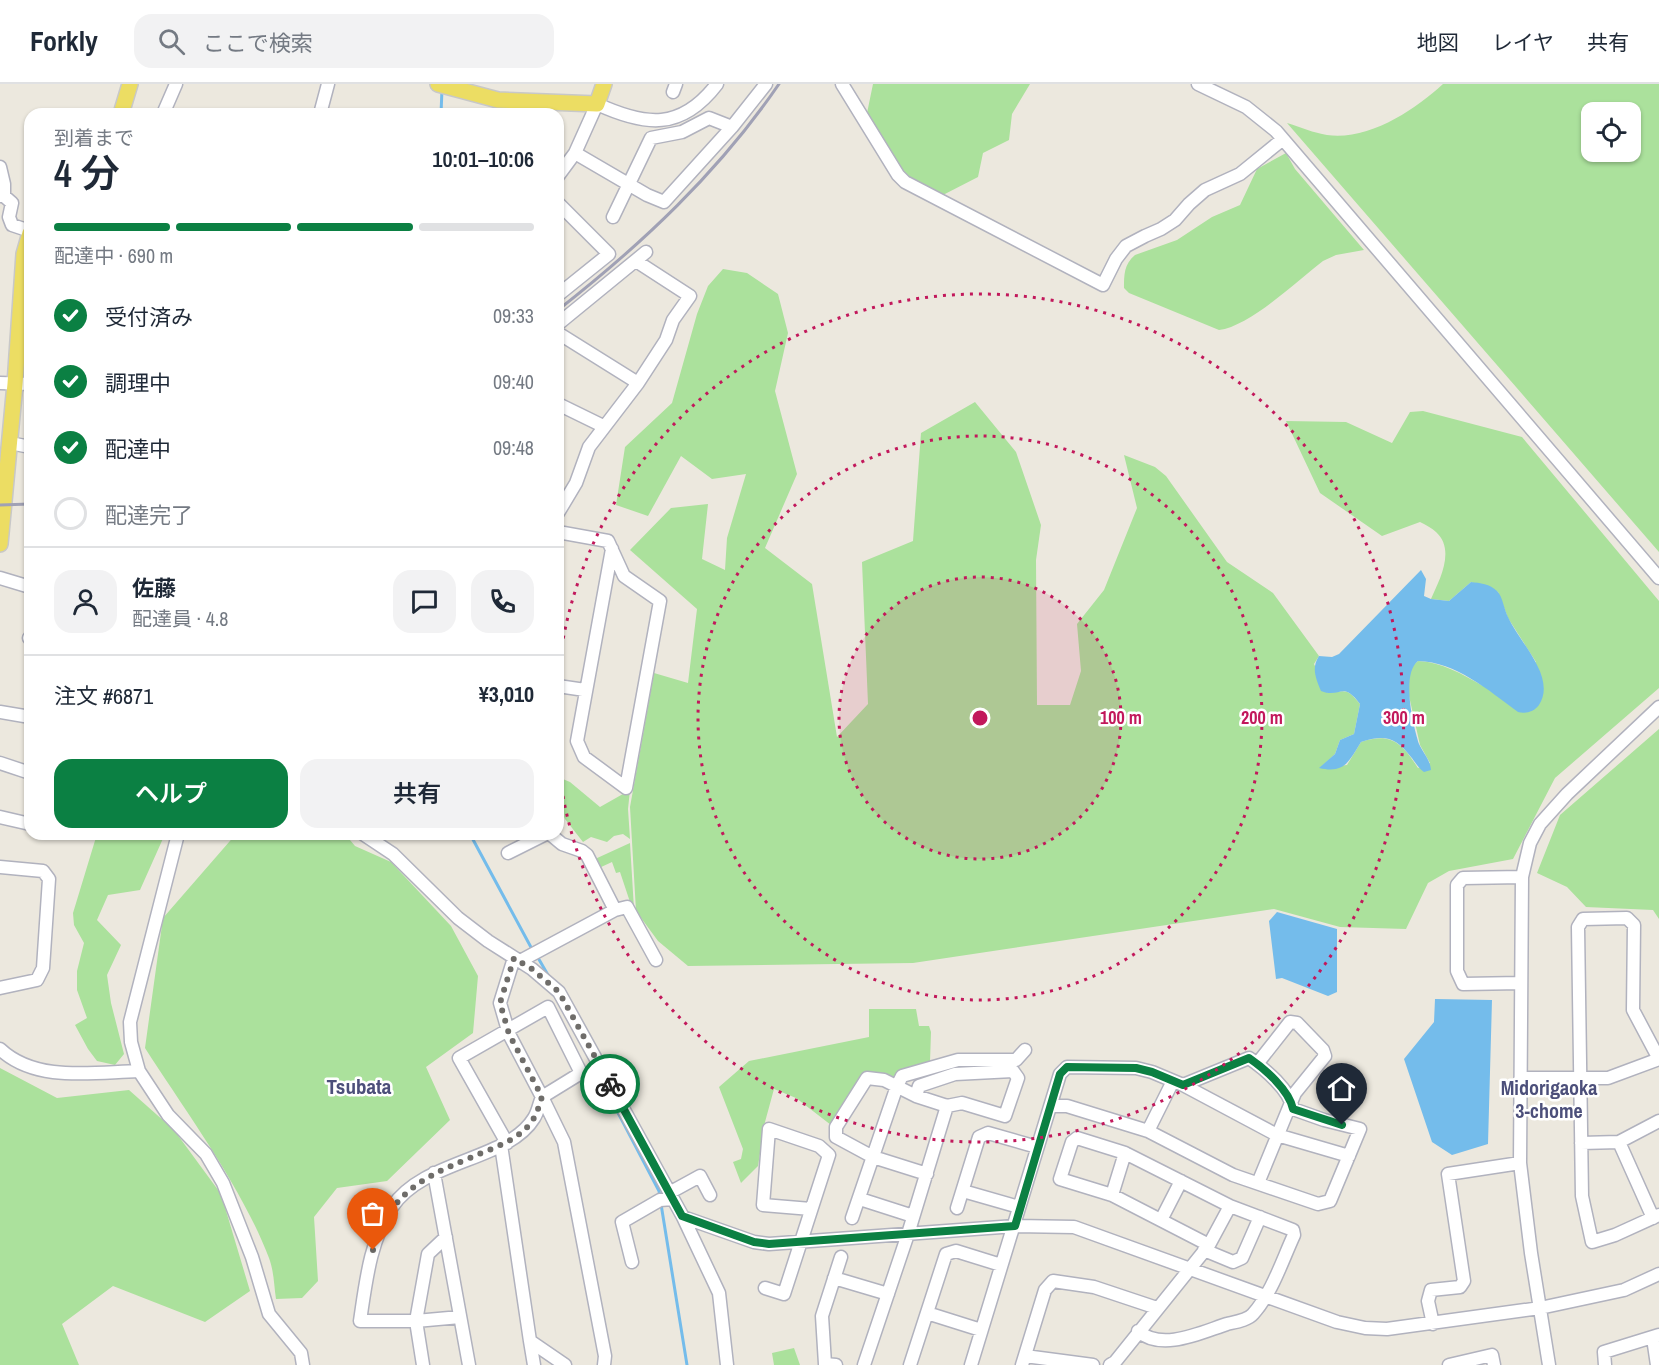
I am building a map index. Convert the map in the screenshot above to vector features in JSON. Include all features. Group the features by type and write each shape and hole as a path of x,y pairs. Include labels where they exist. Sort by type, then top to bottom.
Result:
{"main road":[{"path":"123,108 130,84"},
{"path":"440,85 498,100 597,104 604,84"},
{"path":"0,544 2,495 10,443 24,254"}],"street":[{"path":"166,108 176,84"},
{"path":"321,108 327,84"},
{"path":"564,168 575,153 597,104 628,118 669,119 693,108 717,84"},
{"path":"575,153 647,195 664,202 732,127 766,84"},
{"path":"842,84 898,175 905,182 1103,285 1116,259 1126,246 1175,220 1205,190 1240,174 1283,139"},
{"path":"1198,84 1246,107 1283,139 1659,578"},
{"path":"613,218 651,138 682,132 709,118 732,127"},
{"path":"0,167 4,184 2,196 12,203 9,217 12,225 24,230"},
{"path":"564,209 609,254 564,285"},
{"path":"564,319 641,256 690,296 673,320 666,340 638,383 589,447 576,483 564,503"},
{"path":"564,337 638,383"},
{"path":"564,407 603,426"},
{"path":"10,443 24,446"},
{"path":"564,533 608,541 612,549 624,576 660,601 626,788 584,757 577,741 612,549"},
{"path":"0,579 24,585"},
{"path":"564,687 585,690"},
{"path":"1549,1365 1520,1163 1522,877 1530,843 1540,824 1657,709"},
{"path":"0,712 24,716"},
{"path":"0,763 24,771"},
{"path":"0,817 24,823"},
{"path":"176,840 130,1022 131,1042 138,1071 168,1114 206,1154 223,1183 252,1257 268,1314 301,1353 303,1365"},
{"path":"372,840 393,854 458,918 525,957 559,992 666,1198 682,1216 719,1293 727,1365"},
{"path":"508,853 535,840"},
{"path":"556,840 586,855 615,910"},
{"path":"0,867 42,871 49,879 43,968 37,980 0,988"},
{"path":"1521,983 1463,984 1457,971 1457,885 1463,878 1522,877"},
{"path":"604,1365 605,1356 564,1142 508,1031 500,1003 525,957 615,910 627,907 656,960"},
{"path":"1521,1078 1580,1078 1608,1078 1659,1059 1633,1010 1634,925 1627,918 1583,919 1578,927 1580,1078 1582,1197 1592,1242 1615,1235 1656,1216 1619,1143"},
{"path":"460,1317 416,1321 360,1321 368,1266 378,1234 393,1205 434,1173 504,1144 524,1130 534,1118 542,1097 581,1073 548,1007 459,1058 504,1144 534,1365"},
{"path":"1257,1064 1290,1022 1297,1023 1323,1050 1325,1056 1295,1093 1258,1183"},
{"path":"0,1049 7,1056 23,1064 46,1072 138,1071"},
{"path":"852,1218 902,1076 958,1060 1016,1059 1025,1050"},
{"path":"1051,1106 1067,1106 1148,1131 1233,1175 1318,1204 1330,1201 1360,1129 1293,1109 1284,1091 1249,1058 1178,1083 1148,1131"},
{"path":"971,1365 1060,1074 1067,1067 1136,1068 1152,1072 1178,1083 1277,1135 1349,1156"},
{"path":"916,1096 920,1086 955,1074 1013,1071 1018,1078 1005,1116 962,1103 947,1106 916,1096 884,1080 867,1078 836,1127 837,1137 873,1158 927,1174"},
{"path":"864,1365 908,1234 947,1106"},
{"path":"1581,1143 1619,1143 1659,1121"},
{"path":"765,1288 784,1294 829,1155 819,1146 769,1128 763,1205 811,1209"},
{"path":"957,1208 979,1137 988,1133 1037,1148"},
{"path":"1138,1331 1144,1336 1158,1340 1181,1339 1251,1317 1266,1296 1294,1235 1293,1230 1260,1217 1230,1206 1125,1153 1077,1138 1072,1142 1060,1179 1112,1195 1161,1220 1233,1262 1242,1258 1260,1217"},
{"path":"1112,1195 1125,1153"},
{"path":"1433,1324 1428,1301 1431,1290 1460,1287 1464,1281 1448,1174 1520,1163"},
{"path":"434,1173 468,1365"},
{"path":"632,1262 622,1222 700,1176 710,1195"},
{"path":"1161,1220 1181,1181"},
{"path":"963,1191 1019,1208"},
{"path":"860,1198 913,1216"},
{"path":"1110,1365 1115,1362 1207,1248 1230,1206"},
{"path":"682,1216 754,1242 769,1244 1015,1226 1074,1227 1338,1322 1365,1328 1387,1329 1433,1324 1540,1308 1624,1290 1659,1274"},
{"path":"423,1365 416,1321 428,1254 446,1237"},
{"path":"910,1365 946,1254 956,1251 1001,1265"},
{"path":"836,1365 825,1364 822,1316 841,1257"},
{"path":"834,1278 888,1294"},
{"path":"1093,1365 1024,1360 1045,1290 1053,1281 1094,1287 1157,1308"},
{"path":"927,1313 981,1330"},
{"path":"1605,1365 1604,1352 1656,1336 1657,1365"},
{"path":"530,1341 565,1365"},
{"path":"1449,1365 1492,1354 1494,1365"}],"green space":[{"path":"873,84 1030,84 1012,114 1009,140 983,153 978,177 941,196 906,179 866,118"},
{"path":"1443,84 1659,84 1659,552 1287,123 1327,135 1343,136 1390,122 1419,104"},
{"path":"1286,153 1295,169 1364,250 1336,255 1323,261 1259,312 1231,327 1219,330 1129,293 1124,288 1125,274 1131,258 1177,240 1212,217 1240,205 1257,169"},
{"path":"723,269 747,273 778,294 788,333 775,391 797,474 765,548 812,584 837,737 868,704 862,562 913,541 921,433 975,402 1016,452 1041,525 1036,560 1037,705 1070,705 1081,671 1077,624 1104,590 1137,508 1124,455 1155,467 1166,476 1227,562 1273,593 1319,656 1314,664 1328,693 1347,692 1360,704 1354,734 1340,740 1335,754 1320,768 1347,765 1361,742 1380,738 1388,739 1401,746 1418,768 1430,763 1420,745 1409,696 1409,673 1412,666 1418,661 1444,666 1483,686 1536,662 1508,618 1498,592 1471,582 1449,601 1431,599 1441,575 1445,556 1442,539 1433,529 1420,522 1382,536 1320,493 1286,421 1346,422 1392,443 1410,412 1423,411 1522,437 1659,601 1659,688 1555,778 1513,859 1449,871 1428,883 1406,929 1340,927 1274,909 913,963 688,966 658,941 636,911 630,807 654,673 688,683 697,609 630,550 671,508 708,504 702,559 725,570 727,538 746,474 712,479 681,456 648,516 616,505 625,447 672,403 697,314 708,286"},
{"path":"1659,729 1659,919 1653,910 1586,907 1567,887 1537,873 1560,815"},
{"path":"564,780 600,807 630,790 628,809 630,839 623,834 614,836 607,842 591,837 583,842 565,819"},
{"path":"95,840 162,840 140,890 108,895 97,920 121,945 107,975 111,1003 124,1054 115,1065 97,1061 75,1025 87,1018 77,990 77,971 84,943 74,925 73,913"},
{"path":"231,840 350,840 355,846 391,862 451,926 478,976 473,1033 426,1067 450,1120 387,1181 337,1188 314,1217 318,1281 302,1298 276,1299 269,1258 244,1204 212,1150 145,1048 163,918"},
{"path":"630,843 633,911 620,872 616,873 612,862 599,868 595,859"},
{"path":"869,1009 916,1009 919,1026 929,1026 931,1032 930,1062 901,1070 895,1079 887,1074 862,1074 831,1125 796,1098 774,1089 765,1122 758,1166 741,1183 733,1162 741,1159 743,1149 719,1087 749,1061 869,1037"},
{"path":"0,1068 57,1098 129,1090 174,1130 221,1194 250,1291 205,1322 113,1286 62,1324 79,1365 0,1365"},
{"path":"794,1348 800,1365 774,1365 772,1353"}],"water":[{"path":"1421,570 1426,579 1424,596 1431,599 1449,601 1471,582 1488,585 1497,591 1513,627 1540,671 1543,694 1539,705 1529,712 1518,712 1483,686 1458,672 1445,666 1418,661 1410,677 1410,700 1419,744 1428,759 1431,770 1424,772 1400,745 1383,738 1361,742 1349,760 1341,767 1319,768 1335,754 1340,740 1354,734 1360,704 1345,691 1328,693 1321,691 1315,674 1315,665 1319,656 1332,657 1339,654"},
{"path":"1277,912 1337,929 1337,992 1328,996 1282,978 1276,979 1269,921"},
{"path":"1435,999 1492,1000 1488,1144 1452,1155 1432,1142 1404,1059 1434,1022"}],"waterway":[{"path":"441,108 442,89"},
{"path":"473,840 533,951"},
{"path":"537,956 548,975"},
{"path":"604,1086 659,1191 660,1197"},
{"path":"661,1204 687,1365"}],"railway":[{"path":"564,305 649,233 677,206 731,148 779,84"},
{"path":"0,505 24,504"}],"way so far":[{"path":"373,1250 378,1234 393,1205 416,1185 434,1173 507,1143 524,1130 534,1118 542,1097 509,1034 500,1003 514,958 532,969 559,992 610,1084"}],"district":[{"name":"Tsubata","path":"359,1087"},
{"name":"Midorigaoka 3-chome","path":"1549,1100"}],"route":[{"path":"610,1084 682,1216 754,1242 769,1244 1015,1226 1060,1074 1067,1067 1136,1068 1183,1085 1249,1058 1284,1091 1292,1102 1293,1109 1342,1125"}]}
